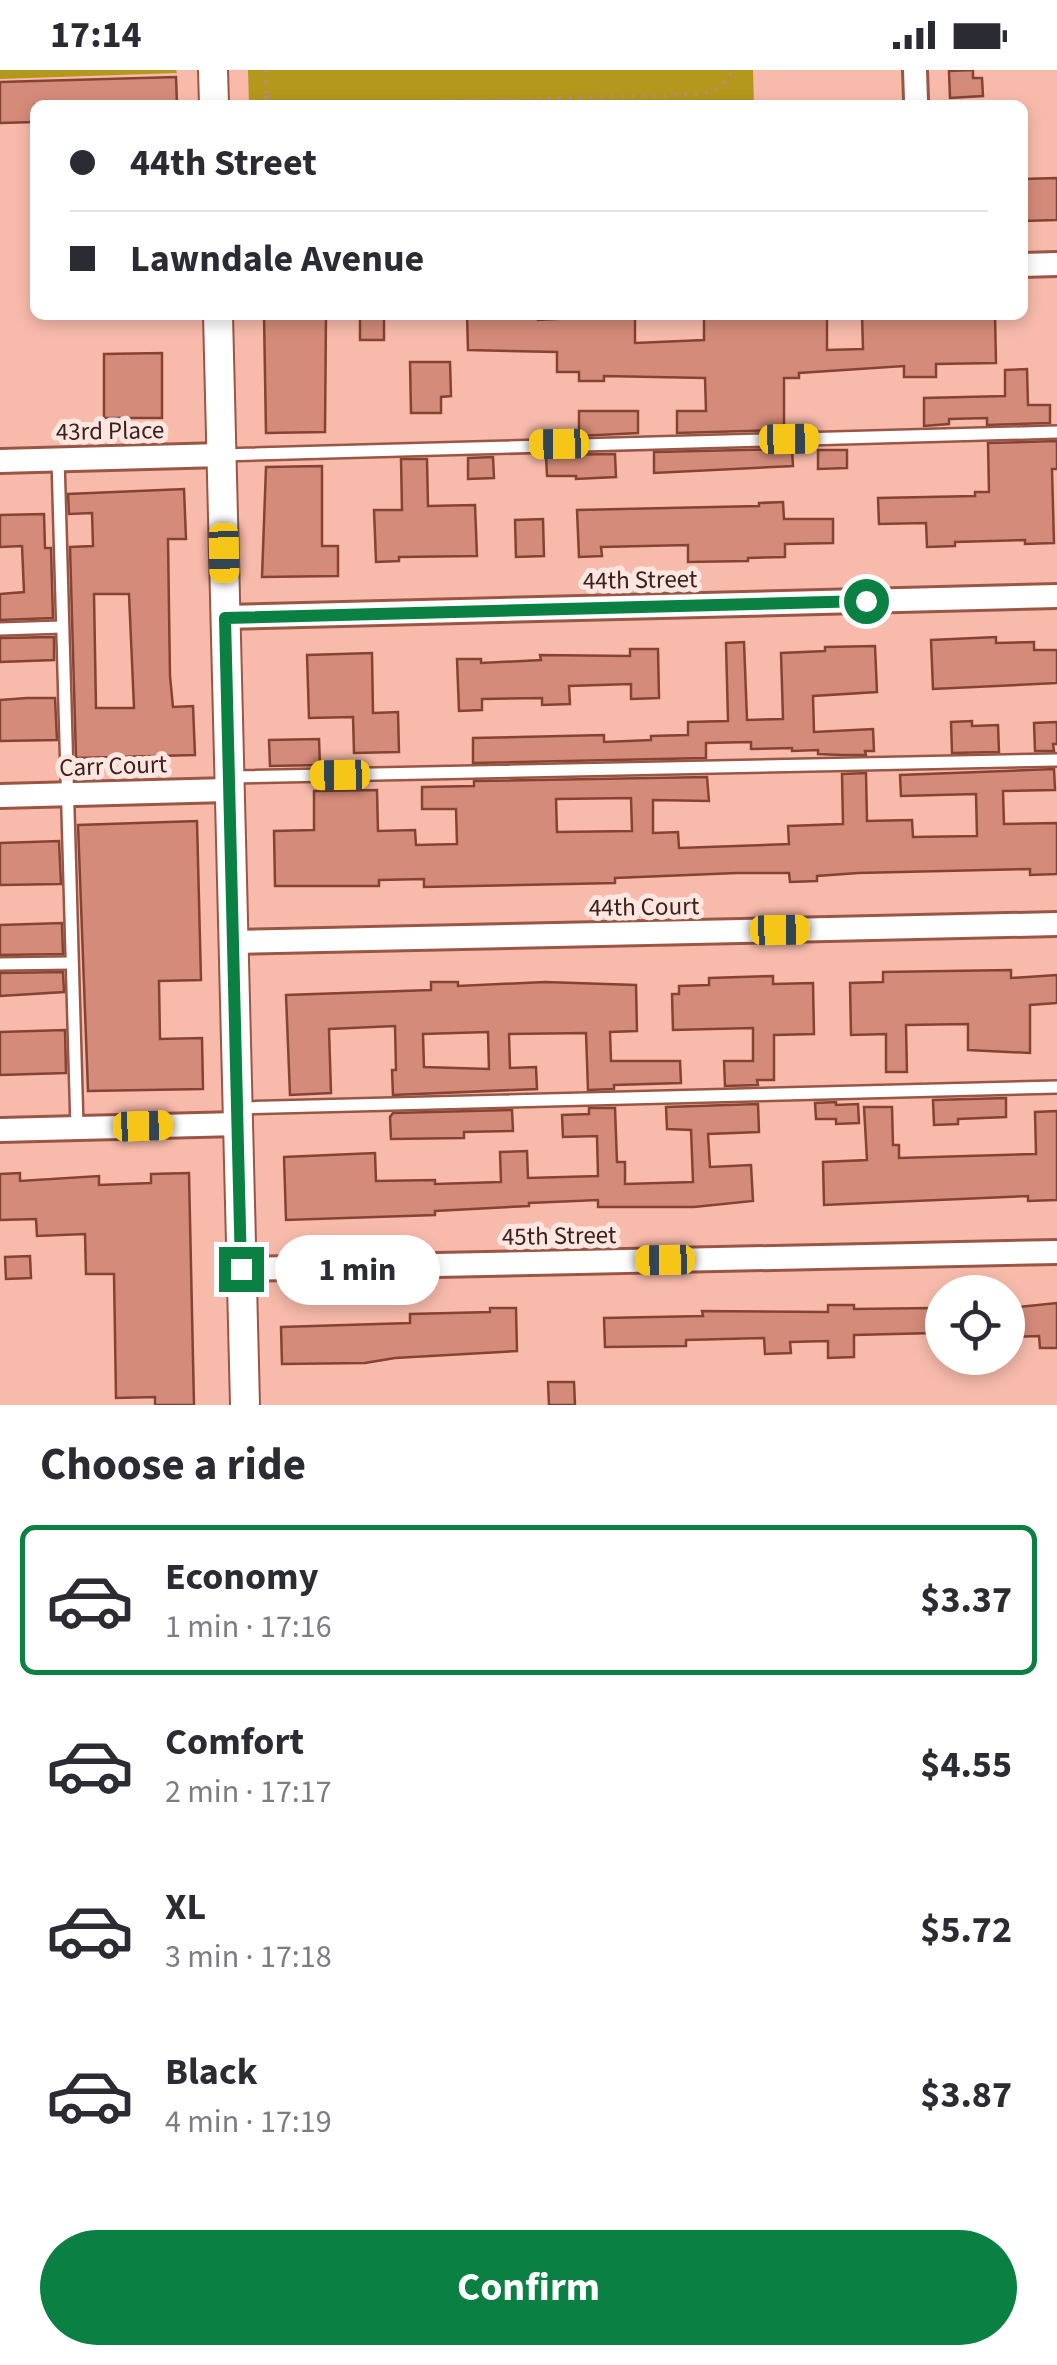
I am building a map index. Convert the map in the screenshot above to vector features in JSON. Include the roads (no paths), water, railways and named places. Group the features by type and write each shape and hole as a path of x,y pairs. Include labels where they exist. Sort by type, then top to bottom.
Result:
{"street":[{"path":"214,70 214,100"},
{"path":"915,70 916,100"},
{"path":"1028,265 1057,264"},
{"path":"218,320 245,1405"},
{"name":"43rd Place","path":"0,460 222,456"},
{"name":"44th Street","path":"225,618 1057,596"},
{"name":"Carr Court","path":"0,796 228,783"},
{"name":"44th Court","path":"233,942 1057,924"},
{"path":"0,1130 237,1116"},
{"name":"45th Street","path":"241,1269 1057,1252"}],"lane":[{"path":"222,456 1057,432"},
{"path":"58,459 76,1128"},
{"path":"0,629 62,627"},
{"path":"228,783 1057,760"},
{"path":"0,964 71,963"},
{"path":"237,1116 1057,1087"}]}
